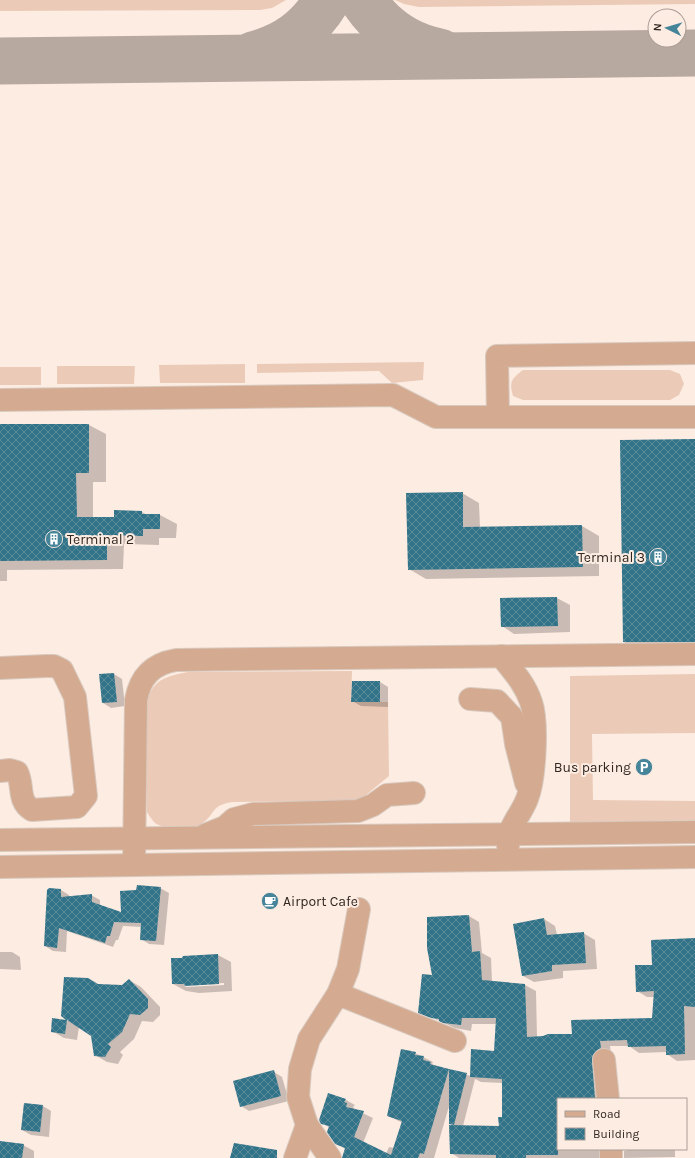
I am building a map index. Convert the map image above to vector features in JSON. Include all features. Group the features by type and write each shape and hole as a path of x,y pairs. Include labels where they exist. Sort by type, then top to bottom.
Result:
{"street":[{"path":"498,417 497,356 695,354"},
{"path":"0,400 393,395 436,417 695,417"},
{"path":"134,866 137,694 144,677 153,668 164,662 176,660 695,654"},
{"path":"501,656 520,679 532,703 534,745 533,773 529,793 522,812 509,834 508,860"},
{"path":"0,668 54,666 62,670 75,697 86,796 77,807 32,810 26,806 22,799 20,778 17,772 10,770 0,771"},
{"path":"470,699 497,701 512,717 516,744 529,793"},
{"path":"199,838 225,828 234,819 253,814 358,811 387,795 414,793"},
{"path":"0,840 694,832"},
{"path":"0,868 695,857"},
{"path":"330,1158 307,1125 298,1097 300,1069 309,1039 338,994 348,969 359,909"},
{"path":"338,994 455,1041"},
{"path":"604,1060 608,1098"},
{"path":"295,1158 307,1125"}],"shaded area":[{"path":"0,0 286,0 272,8 260,10 0,11"},
{"path":"395,0 695,0 695,4 419,7 404,4"},
{"path":"424,362 423,380 392,383 379,371 257,373 257,364"},
{"path":"245,364 245,383 160,383 159,365"},
{"path":"57,366 135,366 134,384 57,384"},
{"path":"0,367 41,367 41,385 0,385"},
{"path":"523,370 670,370 680,374 684,384 679,395 670,400 523,400 513,396 511,384 514,378"},
{"path":"352,671 351,702 388,702 389,776 366,795 354,801 232,802 216,808 206,821 201,824 184,828 163,827 152,820 147,812 145,711 150,693 158,682 170,676 188,672"},
{"path":"695,674 695,733 592,734 593,800 695,801 695,820 570,823 570,676"}],"building":[{"name":"Terminal 2","path":"0,424 89,424 89,473 76,473 77,517 114,517 114,510 142,511 142,514 160,514 160,529 143,529 143,536 107,535 107,560 0,561"},
{"name":"Terminal 3","path":"695,439 695,642 623,642 620,440"},
{"path":"463,492 463,527 582,525 583,567 408,570 406,493"},
{"path":"557,597 558,626 501,627 500,598"},
{"path":"114,673 117,702 102,703 99,674"},
{"path":"352,681 380,681 380,702 351,702"},
{"path":"137,885 161,887 156,941 140,940 141,923 114,922 110,936 107,936 105,943 59,928 57,948 44,946 47,890 49,888 61,889 61,897 92,894 92,902 121,912 120,891 136,890"},
{"path":"469,915 472,952 480,951 482,980 525,984 527,1037 543,1036 548,1034 572,1034 571,1020 652,1018 654,991 636,992 635,965 652,965 651,940 695,938 695,1007 684,1006 685,1054 666,1055 666,1046 628,1047 627,1040 600,1041 601,1048 593,1055 592,1061 595,1098 557,1098 558,1155 526,1155 526,1158 496,1158 496,1155 450,1154 449,1125 499,1126 498,1117 502,1117 502,1079 470,1077 471,1049 494,1051 496,1018 462,1018 461,1025 443,1023 439,1021 439,1019 431,1018 418,1013 422,974 432,975 427,948 427,917"},
{"path":"544,918 547,935 584,932 586,963 552,965 552,971 522,976 513,924"},
{"path":"218,954 219,984 185,986 184,984 172,984 171,958"},
{"path":"64,977 88,978 98,984 122,985 129,979 148,999 148,1008 140,1015 130,1014 122,1032 108,1044 111,1047 105,1057 94,1056 91,1036 67,1020 65,1034 51,1032 52,1018 66,1020 61,1016"},
{"path":"401,1049 416,1052 415,1055 424,1056 423,1060 431,1062 430,1064 449,1069 424,1154 420,1153 418,1158 342,1158 345,1148 335,1144 327,1132 329,1126 321,1124 319,1120 328,1093 346,1099 344,1102 347,1103 346,1107 364,1111 354,1137 391,1155 402,1121 387,1116"},
{"path":"449,1069 467,1073 454,1125 449,1124"},
{"path":"274,1070 281,1096 240,1107 233,1081"},
{"path":"24,1103 43,1105 40,1132 21,1130"},
{"path":"0,1141 24,1144 22,1158 0,1158"},
{"path":"234,1143 277,1150 277,1158 230,1158"}],"taxiway":[{"path":"253,55 276,47 296,35 320,11 327,0"},
{"path":"363,0 378,19 396,34 417,45 440,52"},
{"path":"0,61 695,53"}],"place":[{"name":"Terminal 2","path":"54,539"},
{"name":"Terminal 3","path":"658,557"},
{"name":"Bus parking","path":"644,767"},
{"name":"Airport Cafe","path":"270,901"}]}
